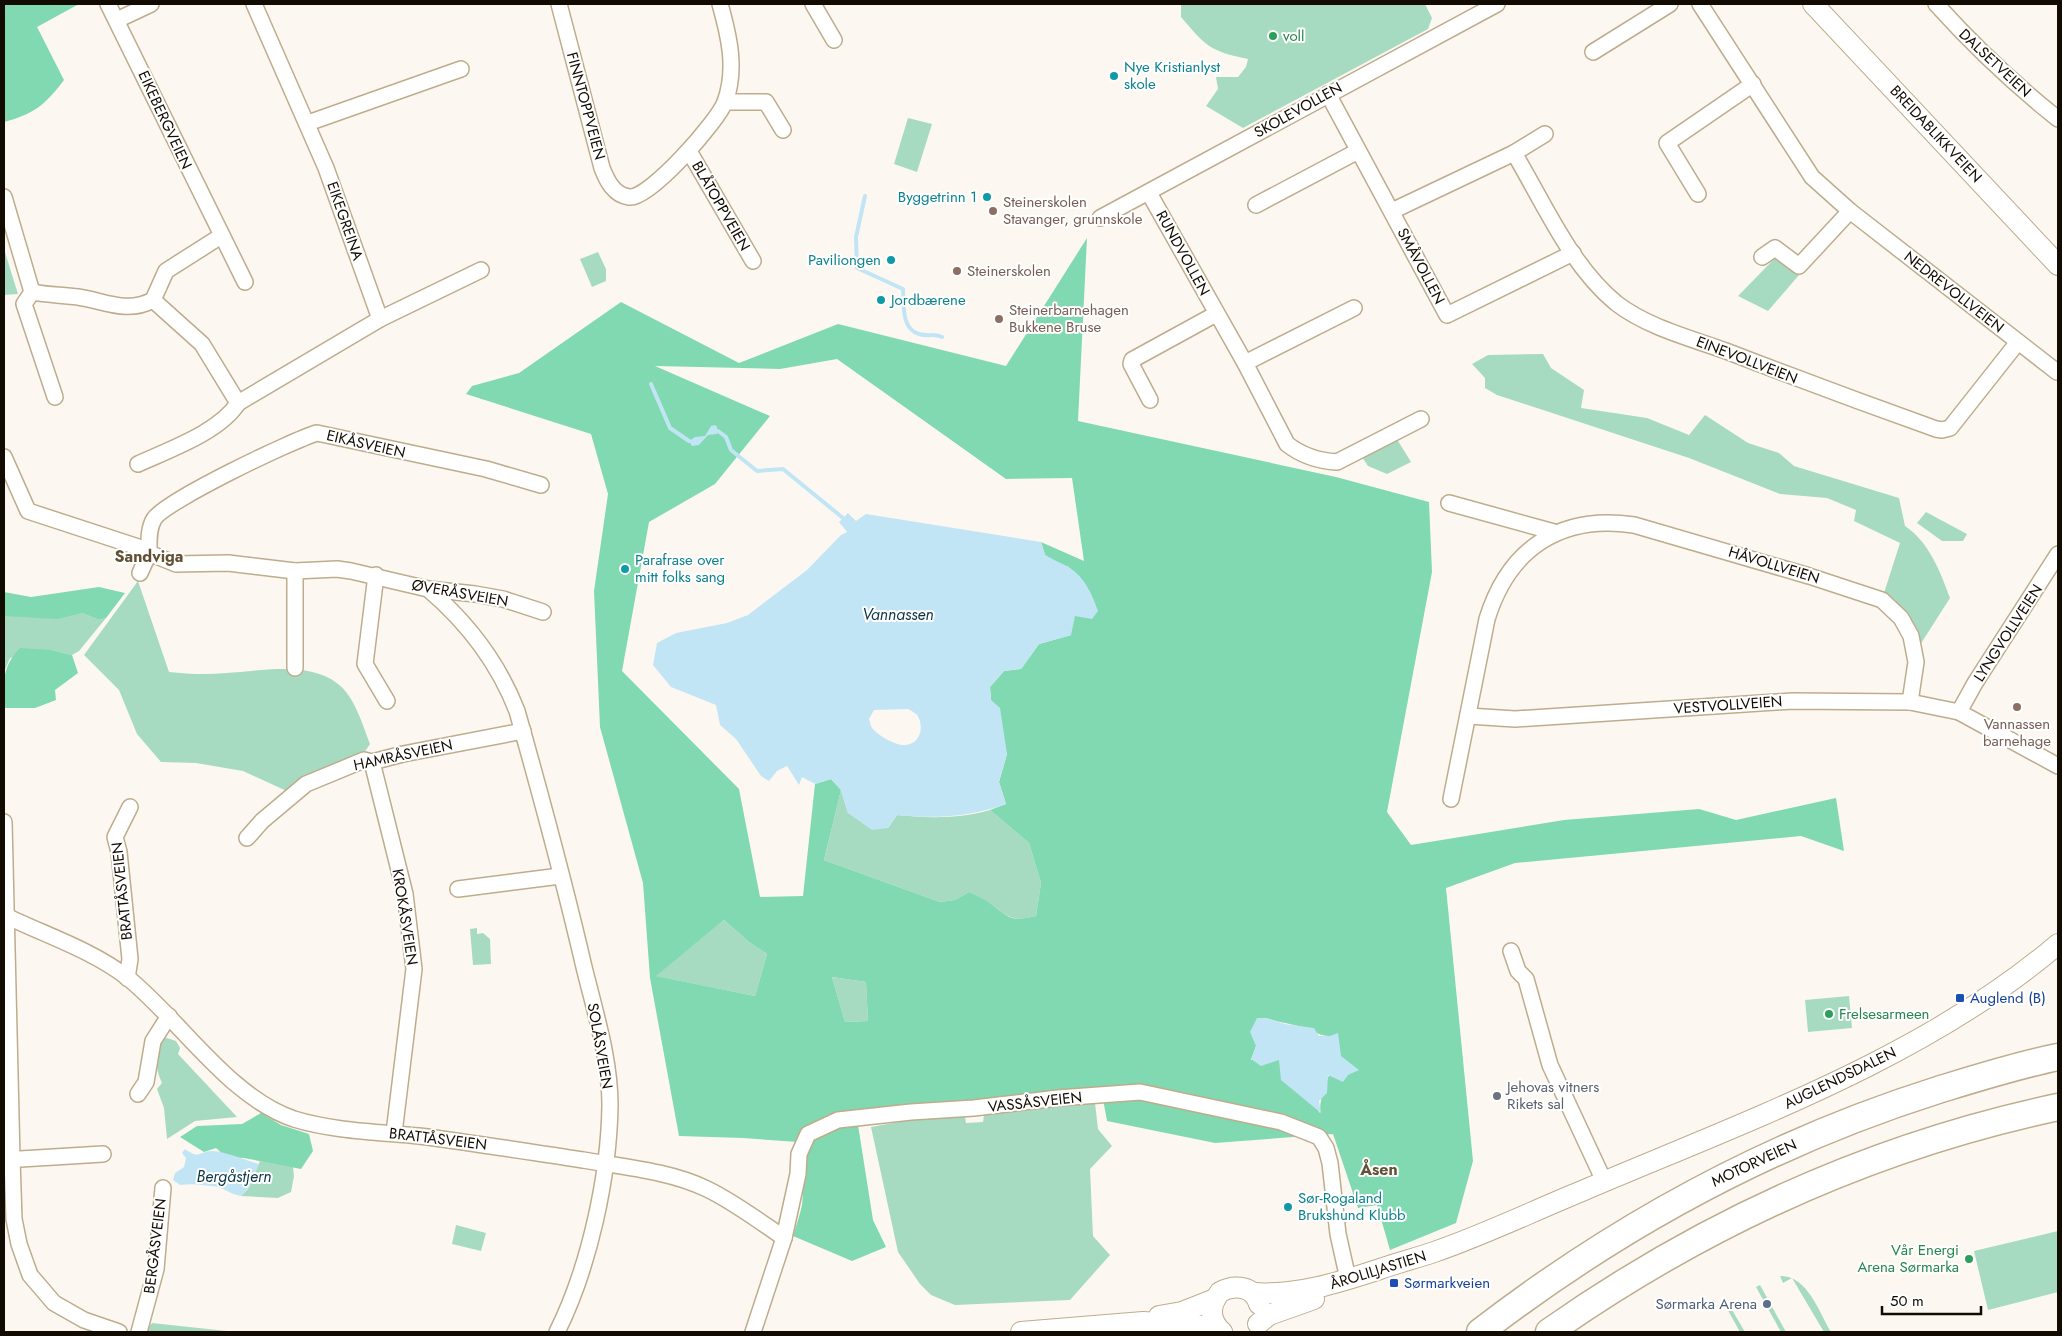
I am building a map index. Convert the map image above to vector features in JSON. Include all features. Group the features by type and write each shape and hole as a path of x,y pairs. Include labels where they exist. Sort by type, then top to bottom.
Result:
{"highway":[{"name":"MOTORVEIEN","path":"1480,1332 1560,1273 1616,1236 1673,1202 1771,1153 1874,1111 1968,1081 2058,1057"},
{"path":"1550,1332 1593,1302 1676,1251 1725,1224 1793,1192 1929,1141 2058,1107"}],"main road":[{"name":"BREIDABLIKKVEIEN","path":"1813,4 2058,265"},
{"name":"AUGLENDSDALEN","path":"1433,1253 1735,1128 1894,1052 1974,1006 2019,975 2058,944"},
{"name":"ÅROLILJASTIEN","path":"1214,1299 1228,1288 1237,1287 1253,1293 1290,1293 1348,1279 1433,1253"},
{"name":"ÅROLILJASTIEN","path":"1252,1330 1269,1314 1412,1266 1433,1253"},
{"path":"1252,1330 1261,1308 1253,1293"},
{"path":"1153,1321 1214,1299"},
{"path":"1214,1299 1211,1308 1212,1317 1215,1326 1222,1332"},
{"path":"1021,1332 1153,1321 1203,1326 1222,1332"}],"street":[{"name":"EIKEBERGVEIEN","path":"108,4 245,282"},
{"path":"117,20 151,4"},
{"name":"EIKEGREINA","path":"254,4 308,123 345,218 380,320"},
{"name":"FINNTOPPVEIEN","path":"559,4 602,168 614,190 630,197"},
{"name":"BLÅTOPPVEIEN","path":"630,197 638,196 646,190 689,151 710,126 725,102 732,65 730,44 720,4"},
{"path":"813,4 834,40"},
{"name":"SKOLEVOLLEN","path":"1100,218 1497,4"},
{"path":"1593,52 1670,4"},
{"name":"NEDREVOLLVEIEN","path":"1700,4 1812,177 1850,211 2058,372"},
{"name":"DALSETVEIEN","path":"1936,4 1983,53 2058,119"},
{"path":"308,123 461,70"},
{"path":"1698,194 1667,144 1753,84"},
{"name":"SMÅVOLLEN","path":"1328,94 1447,315 1573,253"},
{"path":"725,102 766,102 783,130"},
{"path":"1392,211 1514,153 1545,134"},
{"name":"BLÅTOPPVEIEN","path":"689,151 753,261"},
{"path":"1256,205 1358,151"},
{"name":"EINEVOLLVEIEN","path":"1514,153 1573,253 1599,286 1616,303 1636,316 1842,396 1942,430 1950,428 2018,342"},
{"name":"RUNDVOLLEN","path":"1149,193 1245,363 1287,444 1298,453 1337,462 1421,418"},
{"path":"4,197 8,235 32,292"},
{"path":"1762,257 1775,248 1799,266 1850,211"},
{"path":"32,292 79,297 123,307 147,303 153,300 166,271 222,236"},
{"path":"138,464 215,425 228,415 238,403 380,320 481,270"},
{"path":"32,292 24,304 54,397"},
{"path":"153,300 202,344 238,403"},
{"path":"1245,363 1354,308"},
{"name":"RUNDVOLLEN","path":"1150,400 1131,364 1132,360 1216,314"},
{"name":"EIKÅSVEIEN","path":"149,553 150,530 157,515 244,466 299,438 318,433 486,469 541,484"},
{"name":"ØVERÅSVEIEN","path":"4,456 28,510 138,547 176,564 228,563 295,572 337,569 376,576 428,589 475,594 544,612"},
{"path":"1449,503 1554,532"},
{"name":"HÅVOLLVEIEN","path":"1468,716 1487,619 1497,594 1509,574 1529,550 1554,532 1584,524 1610,522 1634,525 1809,576 1882,600 1901,618 1911,636 1916,662 1910,702"},
{"path":"140,573 149,553"},
{"name":"LYNGVOLLVEIEN","path":"1959,712 1975,683 2058,554"},
{"path":"295,572 295,668"},
{"path":"376,576 365,664 387,701"},
{"name":"SOLÅSVEIEN","path":"428,589 457,616 495,664 508,688 522,731 574,922 605,1059 610,1104 606,1164 586,1255 568,1310 557,1332"},
{"path":"457,616 475,594"},
{"name":"VESTVOLLVEIEN","path":"1468,716 1515,719 1792,701 1910,702 1959,712 2058,766"},
{"path":"1451,799 1468,716"},
{"name":"HAMRÅSVEIEN","path":"247,838 262,821 306,784 364,760 372,762 412,752 522,731"},
{"name":"KROKÅSVEIEN","path":"372,762 405,894 414,969 394,1133"},
{"name":"BRATTÅSVEIEN","path":"127,978 130,959 120,852 115,837 130,807"},
{"path":"4,822 8,1160 14,1219 23,1259 30,1274 54,1303 84,1320 119,1332"},
{"path":"458,889 560,876"},
{"name":"BRATTÅSVEIEN","path":"5,916 63,942 127,978 169,1016 242,1089 268,1108 318,1125 394,1133 606,1164 663,1175 705,1188 742,1209 784,1238"},
{"path":"1511,951 1518,971 1526,979 1550,1065 1604,1181"},
{"path":"138,1094 146,1082 153,1041 169,1016"},
{"name":"VASSÅSVEIEN","path":"753,1332 784,1238 798,1174 799,1154 808,1134 821,1126 838,1120 911,1112 974,1108 1058,1098 1140,1092 1281,1122 1319,1137 1326,1148 1330,1163 1338,1234 1348,1279"},
{"path":"8,1160 103,1154"},
{"name":"BERGÅSVEIEN","path":"139,1332 156,1269 163,1188"}],"green space":[{"path":"4,4 79,4 37,27 64,80 45,102 31,112 4,122"},
{"path":"1181,4 1425,4 1432,18 1428,29 1243,128 1206,106 1218,89 1216,77 1238,77 1246,67 1248,59 1216,50 1209,46 1181,17"},
{"path":"908,118 932,124 917,172 894,164"},
{"path":"1087,238 1078,421 1336,477 1429,502 1432,572 1387,812 1411,845 1564,820 1699,809 1736,820 1836,798 1844,851 1801,836 1515,863 1446,888 1473,1161 1456,1223 1390,1250 1377,1205 1358,1208 1333,1134 1215,1143 1107,1121 1101,1088 858,1125 873,1220 886,1247 852,1261 793,1236 802,1205 803,1166 812,1143 679,1136 650,978 643,883 600,727 594,591 608,494 591,434 466,394 472,386 519,373 621,302 739,363 838,324 1006,366","holes":["837,359 1006,479 1072,478 1084,561 1041,542 1045,555 1059,564 1069,567 1071,635 1039,644 1021,669 1004,671 990,687 991,700 1007,754 999,782 1006,804 990,810 1029,843 1041,883 1036,916 1020,919 1010,917 969,892 955,900 940,902 824,860 841,790 831,779 815,784 803,896 760,897 739,789 622,671 649,522 715,484 770,416 655,366 780,369","724,920 749,942 767,954 755,996 656,976","832,977 866,982 868,1021 845,1022","1266,1018 1330,1036 1341,1056 1332,1069 1326,1083 1321,1097 1320,1113 1279,1059 1251,1060"]},
{"path":"4,249 18,294 4,295"},
{"path":"598,252 606,269 606,281 592,287 580,259"},
{"path":"1777,256 1799,275 1768,311 1738,296"},
{"path":"1543,354 1551,368 1584,390 1581,408 1647,418 1689,435 1705,415 1748,443 1779,453 1794,466 1899,498 1905,526 1921,540 1933,558 1950,598 1920,645 1884,593 1900,543 1854,521 1856,510 1827,498 1780,494 1689,458 1497,395 1485,388 1485,378 1472,364 1488,355"},
{"path":"1395,436 1411,462 1387,474 1368,466 1360,454"},
{"path":"1926,512 1967,534 1963,541 1942,541 1917,523"},
{"path":"138,581 169,672 212,674 284,669 313,672 326,677 344,690 358,712 370,744 362,756 291,793 243,771 196,763 161,762 137,734 119,690 84,655"},
{"path":"99,587 125,593 106,618 99,620 82,613 57,619 4,616 4,592 31,597"},
{"path":"82,613 99,620 106,618 79,651 72,655 52,650 10,658 4,672 4,616"},
{"path":"20,648 52,650 72,655 78,673 55,690 56,700 35,708 4,708 5,676 9,662"},
{"path":"841,790 848,813 888,828 897,815 944,817 990,810 1029,843 1041,883 1036,916 1021,919 1011,917 969,892 955,900 940,902 824,860"},
{"path":"724,920 749,942 767,954 755,996 655,976"},
{"path":"477,928 477,934 483,933 490,939 491,964 473,965 470,929"},
{"path":"832,977 866,982 868,1021 845,1022"},
{"name":"Frelsesarmeen","path":"1849,996 1852,1028 1808,1032 1805,1000"},
{"path":"164,1037 176,1041 180,1048 178,1054 237,1117 195,1121 167,1139 164,1108 157,1089 162,1083 158,1071 157,1055"},
{"path":"1095,1103 1098,1129 1112,1146 1090,1169 1093,1236 1110,1255 1070,1300 955,1305 931,1295 920,1284 898,1252 871,1127 964,1110 966,1123 983,1122 984,1115"},
{"path":"261,1113 281,1125 309,1134 313,1151 301,1169 244,1158 226,1157 216,1148 204,1152 180,1137 197,1126 242,1124"},
{"path":"260,1161 293,1167 294,1176 291,1192 278,1198 241,1196 248,1189"},
{"path":"456,1225 486,1233 481,1251 452,1244"},
{"path":"2058,1231 2058,1292 1988,1310 1974,1251"},
{"path":"1780,1276 1789,1277 1791,1278 1783,1283"},
{"path":"1793,1279 1805,1288 1811,1296 1831,1332 1824,1332"},
{"path":"1760,1285 1786,1332 1781,1332 1756,1287"},
{"path":"1728,1303 1745,1332 1740,1332 1725,1305"},
{"path":"152,1323 236,1332 147,1332"}],"water":[{"path":"715,425 717,427 717,434 708,435 699,445 692,446 689,441 695,437 705,436 711,426"},
{"name":"Vannassen","path":"848,513 856,521 866,514 1041,542 1045,555 1070,568 1087,587 1098,611 1092,619 1075,616 1071,635 1039,644 1021,669 1004,671 990,687 991,700 1000,708 1007,754 999,782 1006,804 979,812 952,816 897,815 888,828 872,830 848,813 841,790 831,779 815,784 802,777 799,785 787,766 777,771 769,781 761,776 736,739 720,725 716,705 671,687 653,665 657,643 676,633 727,623 748,615 807,570 841,535 847,532 839,522","holes":["908,709 916,714 921,724 920,734 910,744 902,745 893,742 880,735 871,726 869,719 874,710"]},
{"path":"1257,1018 1266,1018 1285,1024 1314,1028 1319,1036 1330,1036 1338,1033 1341,1056 1359,1070 1348,1075 1343,1082 1328,1075 1327,1093 1319,1101 1321,1113 1281,1080 1279,1060 1261,1066 1251,1059 1256,1046 1250,1032"},
{"name":"Bergåstjern","path":"185,1149 194,1154 213,1151 230,1154 259,1164 248,1189 241,1196 218,1187 194,1184 180,1185 173,1180 175,1173 184,1167 186,1158 182,1153"}],"waterway":[{"path":"865,196 856,237 857,268 903,289 906,322 913,331 922,335 942,337"},
{"path":"651,384 670,428 689,441"},
{"path":"718,431 726,437 731,450 757,471 783,469 843,518"}],"place":[{"name":"voll","path":"1273,36"},
{"name":"Nye Kristianlyst skole","path":"1114,76"},
{"name":"Byggetrinn 1","path":"987,197"},
{"name":"Steinerskolen Stavanger, grunnskole","path":"993,211"},
{"name":"Paviliongen","path":"891,260"},
{"name":"Steinerskolen","path":"957,271"},
{"name":"Jordbærene","path":"881,300"},
{"name":"Steinerbarnehagen Bukkene Bruse","path":"999,319"},
{"name":"Parafrase over mitt folks sang","path":"625,569"},
{"name":"Vannassen barnehage","path":"2017,707"},
{"name":"Auglend (B)","path":"1960,998"},
{"name":"Frelsesarmeen","path":"1829,1014"},
{"name":"Jehovas vitners Rikets sal","path":"1497,1096"},
{"name":"Sør-Rogaland Brukshund Klubb","path":"1288,1207"},
{"name":"Vår Energi Arena Sørmarka","path":"1969,1259"},
{"name":"Sørmarkveien","path":"1394,1283"},
{"name":"Sørmarka Arena","path":"1767,1304"}],"district":[{"name":"Sandviga","path":"149,556"},
{"name":"Åsen","path":"1379,1169"}]}
